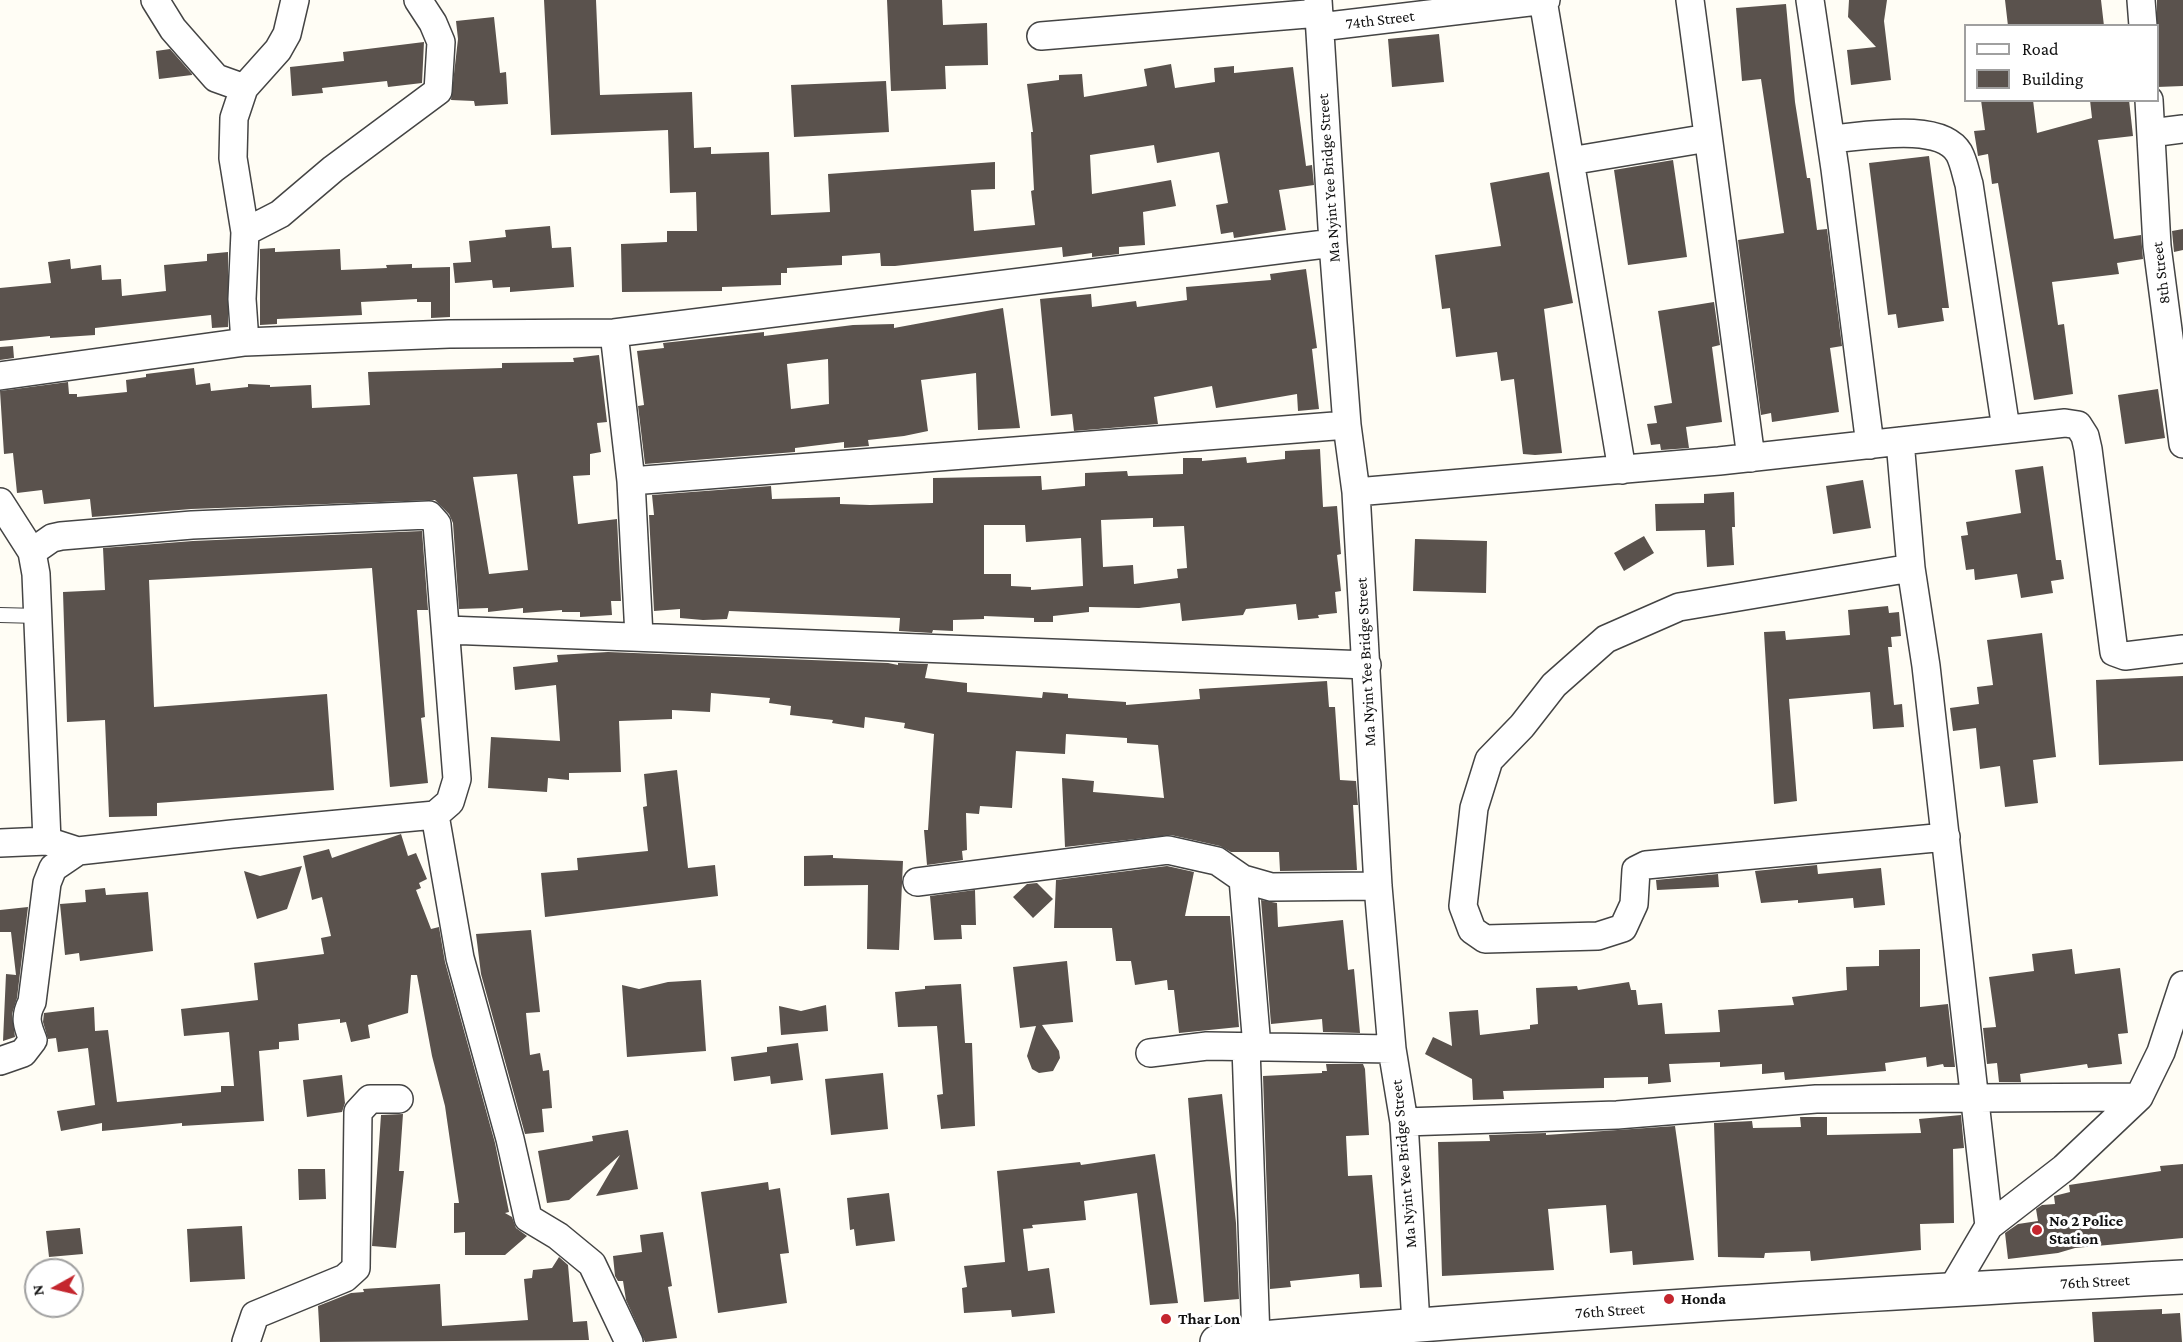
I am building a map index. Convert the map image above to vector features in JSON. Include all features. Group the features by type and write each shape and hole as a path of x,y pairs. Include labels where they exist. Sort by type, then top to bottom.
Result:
{"street":[{"path":"155,0 173,29 216,78 244,88"},
{"path":"245,342 242,299 244,232 233,158 234,118 244,88 278,50 287,34 295,0"},
{"path":"244,232 280,214 333,169 438,91 441,42 433,23 418,0"},
{"path":"1544,0 1622,470"},
{"name":"74th Street","path":"1041,36 1319,13 1544,0"},
{"path":"1690,0 1751,458"},
{"path":"1810,0 1831,139 1870,444"},
{"path":"2141,0 2143,24"},
{"name":"Ma Nyint Yee Bridge Street","path":"1319,13 1347,425 1356,492 1378,886 1392,1049 1404,1122 1416,1324"},
{"name":"8th Street","path":"2149,102 2157,246 2173,291 2183,444"},
{"path":"2151,133 2183,129"},
{"path":"1831,139 1915,133 1941,137 1959,152 1969,184 2006,429"},
{"path":"1570,161 1708,138"},
{"path":"0,376 245,342 449,334 615,333 1333,243"},
{"path":"615,333 631,481 639,636"},
{"path":"1356,492 1751,458 2065,423 2078,425 2085,436 2088,449 2114,652 2125,656 2183,649"},
{"path":"631,481 1347,425"},
{"path":"1900,441 1911,568 1946,837 1989,1226"},
{"path":"0,502 32,552 38,616 47,842"},
{"path":"0,843 47,842 78,851 435,815 450,802 457,779 437,524 429,515 192,525 61,536 52,538 32,552"},
{"path":"1911,568 1679,607 1606,639 1554,685 1522,726 1489,760 1474,807 1463,906 1472,930 1485,939 1598,936 1623,928 1635,904 1636,870 1646,865 1946,837"},
{"path":"447,630 1367,665"},
{"path":"435,815 460,958 510,1138 528,1218 558,1236 592,1264 629,1342"},
{"path":"917,882 1168,850 1217,861 1243,879 1271,886 1378,886"},
{"path":"5,1057 23,1053 30,1047 33,1040 26,1023 26,1013 32,1002 47,883 53,868 78,851"},
{"path":"1243,879 1251,1047 1256,1339"},
{"path":"1952,1289 1989,1226 2064,1168 2139,1097 2161,1052 2183,985"},
{"path":"1150,1053 1207,1046 1392,1049"},
{"path":"1404,1122 1617,1114 1816,1099 2139,1097"},
{"path":"246,1342 255,1315 345,1278 356,1268 358,1112 370,1099 399,1099"},
{"name":"76th Street","path":"1217,1342 1416,1324 1952,1289 2183,1277"}],"lane":[{"path":"0,615 38,616"}],"building":[{"path":"544,0 596,0 600,95 692,92 694,148 711,147 711,154 769,152 771,215 830,212 828,174 995,162 995,189 971,190 974,231 1035,225 1031,191 1034,190 1031,132 1033,132 1027,84 1059,80 1059,75 1082,74 1084,97 1147,86 1144,69 1171,64 1175,88 1215,82 1214,68 1234,66 1234,73 1293,67 1306,166 1312,165 1314,185 1279,190 1286,230 1234,238 1233,232 1221,234 1216,205 1228,203 1219,152 1157,163 1154,145 1090,155 1092,194 1171,180 1176,206 1143,212 1145,245 1119,247 1119,254 1092,257 1092,253 1063,257 1062,247 881,266 880,253 842,256 842,265 787,268 787,273 781,273 781,285 722,287 722,291 622,292 621,244 667,242 667,231 697,231 696,192 670,193 668,130 551,135"},
{"path":"887,0 942,0 943,25 987,23 988,65 945,66 946,89 891,91"},
{"path":"1849,0 1887,0 1884,21 1891,80 1851,85 1847,50 1876,47 1848,17"},
{"path":"2005,0 2101,0 2104,24 2008,24"},
{"path":"2157,0 2183,0 2183,86 2159,87 2159,24 2157,24"},
{"path":"1786,4 1795,102 1807,178 1810,178 1817,230 1827,229 1842,346 1830,348 1839,412 1772,422 1771,413 1761,415 1738,240 1784,233 1761,79 1742,81 1736,8"},
{"path":"494,17 500,73 506,72 508,104 475,106 474,101 451,100 458,39 456,21"},
{"path":"1439,34 1444,82 1392,87 1388,39"},
{"path":"424,42 422,83 388,87 387,81 322,88 323,93 292,96 290,67 344,61 343,52"},
{"path":"170,49 192,75 159,79 156,51"},
{"path":"886,81 889,132 794,137 791,85"},
{"path":"1981,102 2033,102 2037,133 2092,118 2090,102 2129,102 2133,136 2098,140 2114,239 2141,235 2143,259 2117,263 2119,274 2052,282 2058,325 2064,324 2073,394 2034,400 1998,183 1992,184 1988,154 1978,156 1974,131 1985,130"},
{"path":"1929,156 1949,308 1942,308 1944,321 1898,328 1896,314 1888,315 1869,163"},
{"path":"1673,160 1687,257 1628,265 1614,170"},
{"path":"1549,172 1573,303 1544,309 1562,453 1535,455 1523,454 1514,379 1501,381 1497,352 1456,357 1450,308 1442,309 1435,255 1501,246 1490,183"},
{"path":"550,226 552,248 571,247 574,287 510,292 510,287 493,288 492,280 455,283 453,263 471,262 469,241 506,237 505,230"},
{"path":"2183,229 2183,250 2174,252 2172,231"},
{"path":"275,248 275,252 340,249 341,270 387,268 386,265 412,264 412,268 450,267 450,317 431,318 431,302 417,302 417,299 361,302 362,315 277,319 277,324 260,325 260,249"},
{"path":"228,252 228,327 212,328 211,315 95,328 95,335 50,338 50,336 0,341 0,288 51,283 48,262 70,259 71,269 101,265 102,280 121,279 122,296 166,291 164,265 207,261 207,254"},
{"path":"1306,269 1317,348 1312,349 1319,409 1298,411 1297,394 1216,408 1212,386 1154,397 1158,424 1074,431 1072,414 1051,416 1040,299 1091,294 1092,307 1136,301 1137,307 1187,300 1186,287 1271,280 1270,274"},
{"path":"1714,302 1720,345 1712,347 1722,422 1686,427 1689,448 1661,450 1660,444 1651,445 1647,424 1657,423 1654,406 1672,403 1658,311"},
{"path":"1003,308 1020,428 978,430 976,373 921,380 928,431 868,440 869,446 844,448 844,442 795,448 795,452 645,464 638,406 644,405 637,351 664,348 663,343 764,332 764,336 853,325 894,324 894,328","holes":["828,359 829,404 791,409 787,364"]},
{"path":"13,346 14,358 0,360 0,347"},
{"path":"599,355 607,422 597,423 601,452 590,454 590,475 573,476 578,524 617,519 621,601 611,601 612,615 580,617 580,612 562,612 562,610 523,613 523,608 488,612 488,608 459,609 453,523 449,514 435,500 191,509 92,517 90,499 44,504 42,490 17,493 13,453 4,454 0,391 68,382 69,394 77,394 77,397 127,392 126,380 146,377 146,374 194,368 196,385 210,383 211,391 248,387 248,384 270,385 270,387 311,385 312,408 370,405 368,372 502,368 502,363 574,362 573,358","holes":["517,474 528,570 489,574 473,477"]},
{"path":"2158,389 2165,438 2125,444 2118,395"},
{"path":"1320,449 1323,507 1337,506 1341,554 1337,555 1341,591 1335,592 1337,613 1318,615 1319,618 1298,620 1296,604 1246,609 1243,615 1182,621 1180,603 1139,608 1089,607 1089,612 1053,616 1053,622 1034,622 1034,618 984,616 984,619 953,620 953,631 933,630 932,633 899,631 900,618 729,611 727,619 703,620 680,618 680,609 654,611 649,515 654,515 652,495 771,486 772,499 840,497 840,504 933,503 933,478 1041,476 1042,490 1085,486 1085,473 1127,471 1128,476 1183,474 1183,458 1202,458 1202,461 1246,457 1247,463 1285,459 1285,451","holes":["1153,518 1153,527 1184,526 1187,568 1177,569 1178,578 1134,584 1133,565 1103,567 1101,520","984,525 1025,525 1026,542 1081,538 1083,586 1031,590 1031,587 1011,586 1011,574 984,574"]},
{"path":"2043,466 2056,560 2061,560 2064,579 2051,581 2053,593 2021,598 2017,574 1975,580 1974,569 1966,570 1961,536 1968,535 1966,522 2021,513 2015,470"},
{"path":"1863,480 1871,528 1833,534 1826,486"},
{"path":"1734,492 1735,527 1732,527 1734,565 1707,567 1705,530 1656,531 1655,504 1704,503 1704,494"},
{"path":"422,531 428,610 417,610 425,717 421,718 428,783 390,787 372,568 149,580 154,707 327,694 334,790 157,803 157,816 109,817 105,720 67,722 63,592 105,590 103,548 193,541"},
{"path":"1644,536 1654,553 1624,571 1614,553"},
{"path":"1415,539 1487,541 1486,593 1413,591"},
{"path":"1888,606 1889,613 1899,612 1901,636 1891,637 1892,647 1888,647 1894,705 1902,704 1904,727 1873,729 1870,692 1789,699 1797,801 1774,804 1764,632 1785,631 1786,640 1850,635 1848,610"},
{"path":"2042,633 2056,757 2033,760 2038,803 2005,807 2000,766 1980,769 1976,728 1953,731 1950,708 1979,704 1977,687 1993,685 1987,640"},
{"path":"608,652 898,665 898,663 928,664 925,678 967,683 967,692 1042,698 1043,692 1068,694 1068,698 1126,702 1126,705 1200,699 1199,689 1327,681 1329,707 1335,707 1340,780 1356,781 1358,805 1353,805 1357,870 1280,871 1279,852 1231,852 1220,846 1171,835 1065,847 1062,778 1094,781 1093,792 1164,798 1158,745 1127,743 1127,738 1066,734 1065,754 1016,751 1012,808 980,806 979,814 966,813 967,850 962,851 963,860 927,865 924,830 928,830 934,734 904,728 905,723 865,717 864,728 832,723 833,720 790,715 791,706 769,703 770,698 711,693 710,712 672,710 672,719 619,721 621,772 569,773 569,780 548,778 547,792 488,788 491,737 560,741 556,685 515,690 513,667 558,662 557,655"},
{"path":"2183,676 2183,761 2099,765 2096,680"},
{"path":"677,770 688,868 715,865 718,896 545,917 541,873 578,870 577,858 648,851 643,807 647,806 644,774"},
{"path":"401,834 408,856 416,853 427,879 419,883 421,888 416,890 431,929 439,927 445,962 495,1143 509,1212 505,1213 512,1217 516,1228 527,1236 505,1255 465,1255 465,1232 454,1233 454,1203 459,1203 445,1106 432,1056 417,975 411,975 408,1013 368,1025 370,1038 351,1042 346,1022 340,1023 340,1019 298,1024 299,1040 279,1042 279,1049 259,1051 264,1121 182,1126 182,1123 102,1131 102,1123 61,1131 57,1111 95,1105 88,1048 58,1052 56,1038 48,1039 43,1022 44,1013 94,1007 95,1031 108,1030 117,1102 221,1092 221,1086 234,1086 229,1032 184,1036 181,1009 258,1000 254,963 324,954 321,938 331,936 322,897 312,900 303,856 329,849 332,858"},
{"path":"833,855 833,858 903,861 899,950 867,949 868,885 804,886 804,856"},
{"path":"1817,865 1818,874 1881,868 1885,905 1854,908 1853,898 1798,903 1798,900 1761,903 1755,871"},
{"path":"302,866 287,909 257,919 244,871 260,876"},
{"path":"1167,866 1194,872 1185,916 1230,916 1239,1027 1179,1033 1174,990 1168,990 1167,980 1135,985 1131,961 1116,961 1112,928 1054,928 1056,880"},
{"path":"1718,874 1719,887 1657,890 1656,880"},
{"path":"1037,883 1053,899 1033,918 1013,897 1027,884"},
{"path":"105,888 106,895 148,892 153,951 80,961 79,953 65,955 60,904 86,902 85,890"},
{"path":"975,890 976,925 961,925 962,939 934,940 930,896"},
{"path":"1261,900 1277,903 1278,927 1343,920 1348,970 1354,969 1360,1033 1323,1032 1322,1019 1271,1024"},
{"path":"28,907 17,998 12,1014 15,1037 3,1041 6,974 16,975 11,932 0,932 0,910"},
{"path":"531,930 540,1012 526,1013 530,1055 540,1053 543,1071 549,1070 552,1108 542,1109 544,1132 525,1134 481,974 476,934"},
{"path":"1920,949 1920,1007 1948,1004 1955,1067 1944,1067 1943,1064 1927,1067 1926,1057 1885,1063 1886,1071 1785,1080 1784,1072 1762,1074 1762,1064 1720,1067 1720,1062 1669,1064 1671,1082 1648,1084 1648,1077 1604,1078 1604,1088 1503,1091 1504,1099 1473,1100 1472,1079 1425,1054 1433,1037 1452,1046 1449,1012 1478,1010 1480,1035 1530,1029 1530,1025 1538,1024 1536,988 1577,986 1578,990 1629,982 1631,990 1636,990 1638,1005 1662,1003 1665,1034 1720,1032 1718,1010 1794,1005 1792,997 1847,990 1846,967 1879,966 1879,950"},
{"path":"2072,949 2075,974 2120,968 2128,1033 2118,1034 2122,1064 2088,1068 2087,1064 2020,1074 2021,1082 1999,1082 1997,1063 1987,1064 1983,1028 1996,1027 1989,977 2034,971 2032,954"},
{"path":"1067,961 1073,1022 1042,1025 1059,1051 1060,1058 1053,1071 1039,1073 1032,1069 1027,1056 1036,1026 1020,1028 1013,967"},
{"path":"701,980 706,1051 627,1057 622,985 639,989 668,982"},
{"path":"961,984 965,1043 972,1043 975,1126 941,1129 937,1095 943,1094 937,1026 898,1027 895,992 925,989 925,986"},
{"path":"826,1005 828,1031 781,1035 779,1006 801,1011"},
{"path":"798,1043 803,1080 771,1084 770,1076 734,1081 731,1057 767,1052 767,1047"},
{"path":"1326,1064 1363,1064 1365,1069 1369,1135 1346,1136 1348,1176 1372,1175 1382,1287 1360,1288 1359,1274 1290,1281 1291,1287 1270,1289 1263,1076 1322,1073 1322,1071 1327,1071"},
{"path":"883,1073 888,1129 831,1135 825,1079"},
{"path":"342,1075 345,1103 342,1112 307,1117 303,1080"},
{"path":"1222,1094 1236,1223 1239,1299 1204,1302 1188,1098"},
{"path":"403,1114 399,1171 404,1171 396,1248 372,1246 381,1115"},
{"path":"1961,1115 1964,1148 1953,1149 1954,1223 1920,1224 1921,1250 1811,1261 1810,1251 1765,1253 1764,1258 1718,1257 1714,1123 1752,1121 1753,1128 1801,1127 1800,1117 1827,1117 1827,1135 1921,1133 1919,1119"},
{"path":"1675,1126 1694,1260 1633,1265 1632,1251 1610,1253 1606,1205 1548,1209 1554,1270 1442,1276 1438,1142 1490,1141 1489,1135 1546,1133 1546,1135"},
{"path":"628,1130 638,1189 596,1196 620,1155 569,1200 547,1203 538,1151 593,1141 592,1136"},
{"path":"1155,1154 1178,1303 1150,1305 1137,1193 1084,1201 1086,1220 1032,1225 1033,1228 1023,1229 1028,1271 1049,1268 1055,1313 1012,1317 1011,1310 964,1313 962,1288 967,1287 964,1266 1005,1262 997,1171 1080,1162 1081,1165"},
{"path":"2183,1164 2183,1238 2075,1248 2058,1253 2008,1259 2005,1233 2018,1224 2038,1221 2036,1209 2042,1205 2055,1204 2054,1196 2070,1192 2069,1185 2161,1171 2160,1166"},
{"path":"298,1169 325,1169 326,1199 299,1200"},
{"path":"768,1182 769,1190 780,1188 789,1253 780,1254 787,1303 718,1313 701,1192"},
{"path":"889,1193 895,1241 856,1246 854,1229 850,1230 847,1198"},
{"path":"242,1226 245,1279 190,1282 187,1229"},
{"path":"80,1228 83,1254 49,1257 46,1231"},
{"path":"663,1232 672,1286 668,1287 677,1338 645,1342 626,1300 623,1281 618,1281 615,1276 613,1256 642,1252 640,1235"},
{"path":"559,1257 568,1265 573,1322 587,1321 589,1340 320,1342 318,1306 351,1293 364,1292 363,1289 440,1284 442,1326 528,1320 524,1279 532,1278 533,1270 552,1268"},
{"path":"2162,1309 2162,1314 2180,1313 2182,1342 2094,1342 2092,1312"}],"place":[{"name":"No 2 Police Station","path":"2037,1230"},
{"name":"Honda","path":"1669,1299"},
{"name":"Thar Lon","path":"1166,1319"}]}
